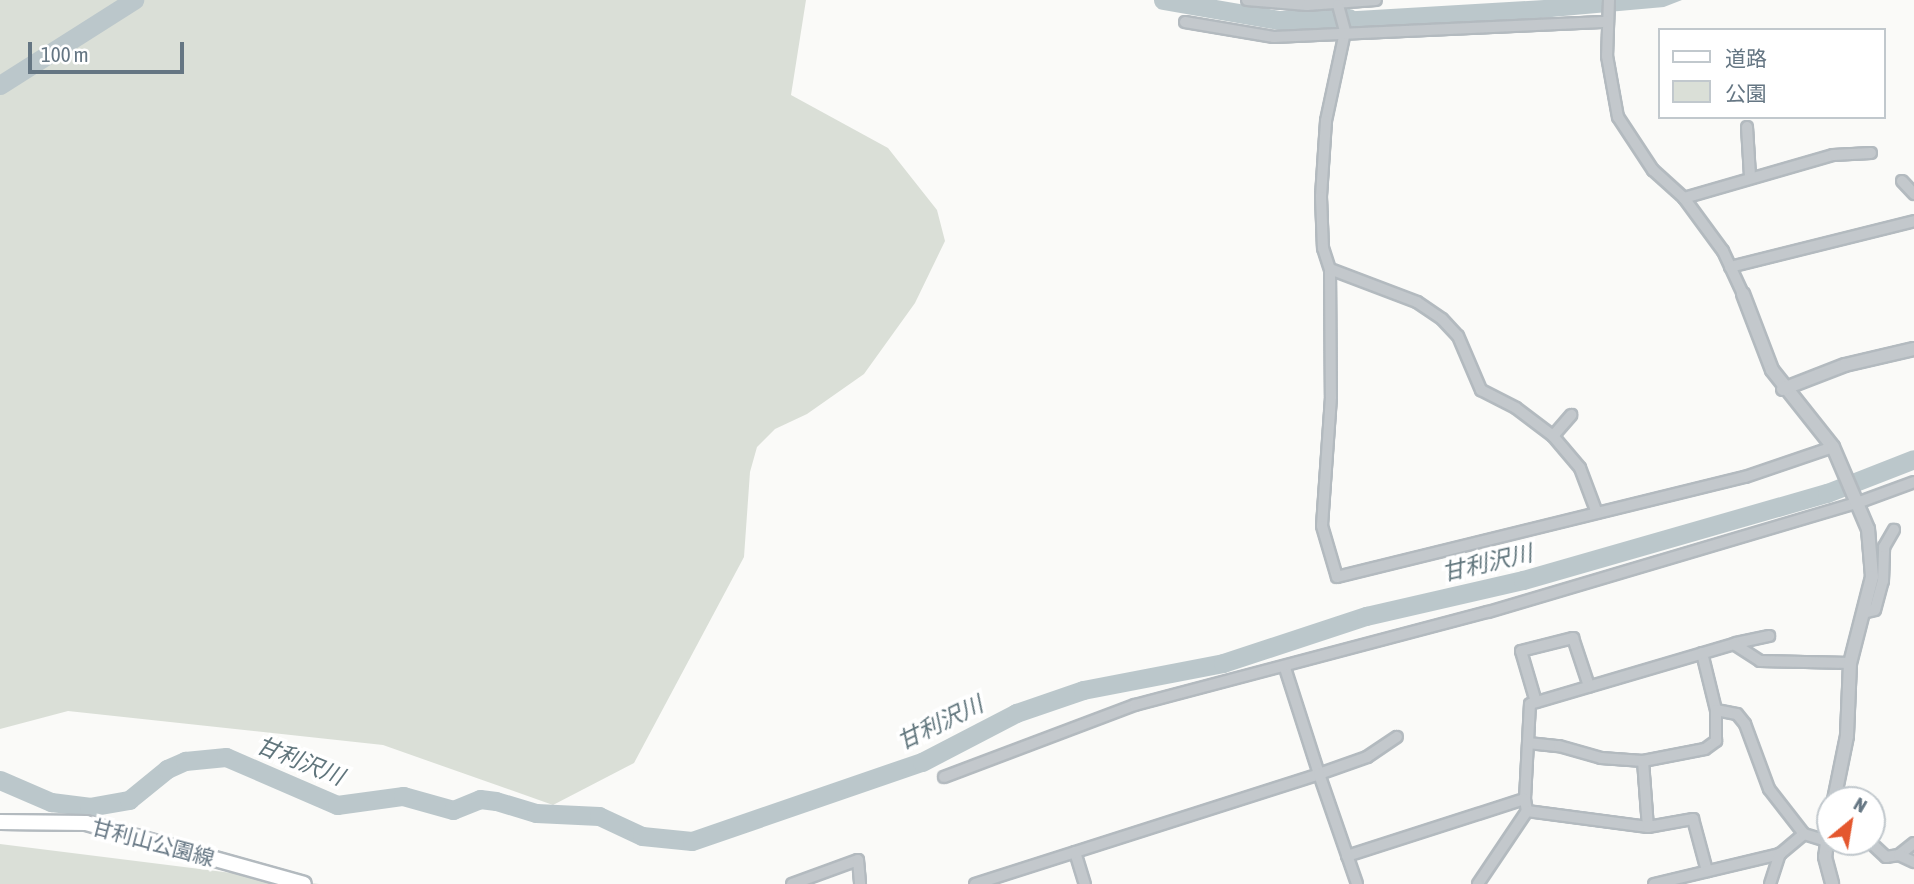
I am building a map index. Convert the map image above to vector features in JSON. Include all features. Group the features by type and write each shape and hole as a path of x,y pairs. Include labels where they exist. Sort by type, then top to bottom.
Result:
{"main road":[{"name":"甘利山公園線","path":"0,822 86,823 304,884"}],"street":[{"path":"1247,0 1338,5 1376,0"},
{"path":"1609,0 1606,56 1618,117 1653,170 1684,198 1730,267 1743,294 1760,345 1783,389 1833,447 1857,503 1872,552 1872,577 1850,663 1847,736 1837,786"},
{"path":"1338,5 1345,32 1326,121 1321,197 1323,248 1330,269 1331,397 1322,526 1337,577 1745,477 1833,447"},
{"path":"1185,22 1274,37 1608,19"},
{"path":"1747,127 1750,176"},
{"path":"1684,198 1750,176 1833,155 1871,153"},
{"path":"1902,181 1914,194"},
{"path":"1730,267 1914,221"},
{"path":"1330,269 1417,302 1442,319 1458,336 1481,390 1553,436 1580,468 1597,513"},
{"path":"1783,389 1845,365 1914,349"},
{"path":"1553,436 1571,415"},
{"path":"944,777 1135,705 1285,668 1857,503 1914,482"},
{"path":"1863,613 1875,610 1883,581 1884,547 1894,530"},
{"path":"1479,884 1527,811 1525,799 1530,704 1769,636"},
{"path":"1536,702 1521,651 1573,638 1589,687"},
{"path":"1734,644 1760,662 1850,663"},
{"path":"1528,744 1559,746 1601,758 1643,761 1705,749 1716,741 1716,710 1702,653"},
{"path":"1285,668 1357,884"},
{"path":"1716,710 1737,714 1745,724 1769,789 1804,834 1816,838"},
{"path":"975,884 1319,774 1367,757 1397,737"},
{"path":"1643,761 1648,827"},
{"path":"1348,856 1525,799"},
{"path":"1527,811 1648,827 1693,819 1707,871"},
{"path":"1654,884 1780,854 1804,834"},
{"path":"1885,856 1899,855 1914,843"},
{"path":"1075,852 1086,884"},
{"path":"1770,884 1780,854"},
{"path":"1899,855 1914,862"},
{"path":"1829,856 1832,884"},
{"path":"792,884 858,860 860,884"}],"green space":[{"path":"0,0 806,0 791,95 888,148 937,210 945,241 915,303 864,374 807,414 775,429 757,447 750,472 744,557 634,763 553,805 383,745 68,711 0,729"},
{"path":"0,844 319,884 0,884"}],"shaded area":[{"path":"1544,0 1682,0 1664,7 1518,20 1327,28 1323,13"}],"waterway":[{"path":"0,85 134,0"},
{"path":"1163,0 1279,20 1349,18"},
{"name":"甘利沢川","path":"0,780 51,802 89,807 129,800 167,769 185,761 226,757 337,805 403,796 453,810 480,799 536,813 599,816 642,836 692,841 922,762 1016,713 1083,690 1223,663 1366,616 1523,580 1827,493 1914,459"}]}
